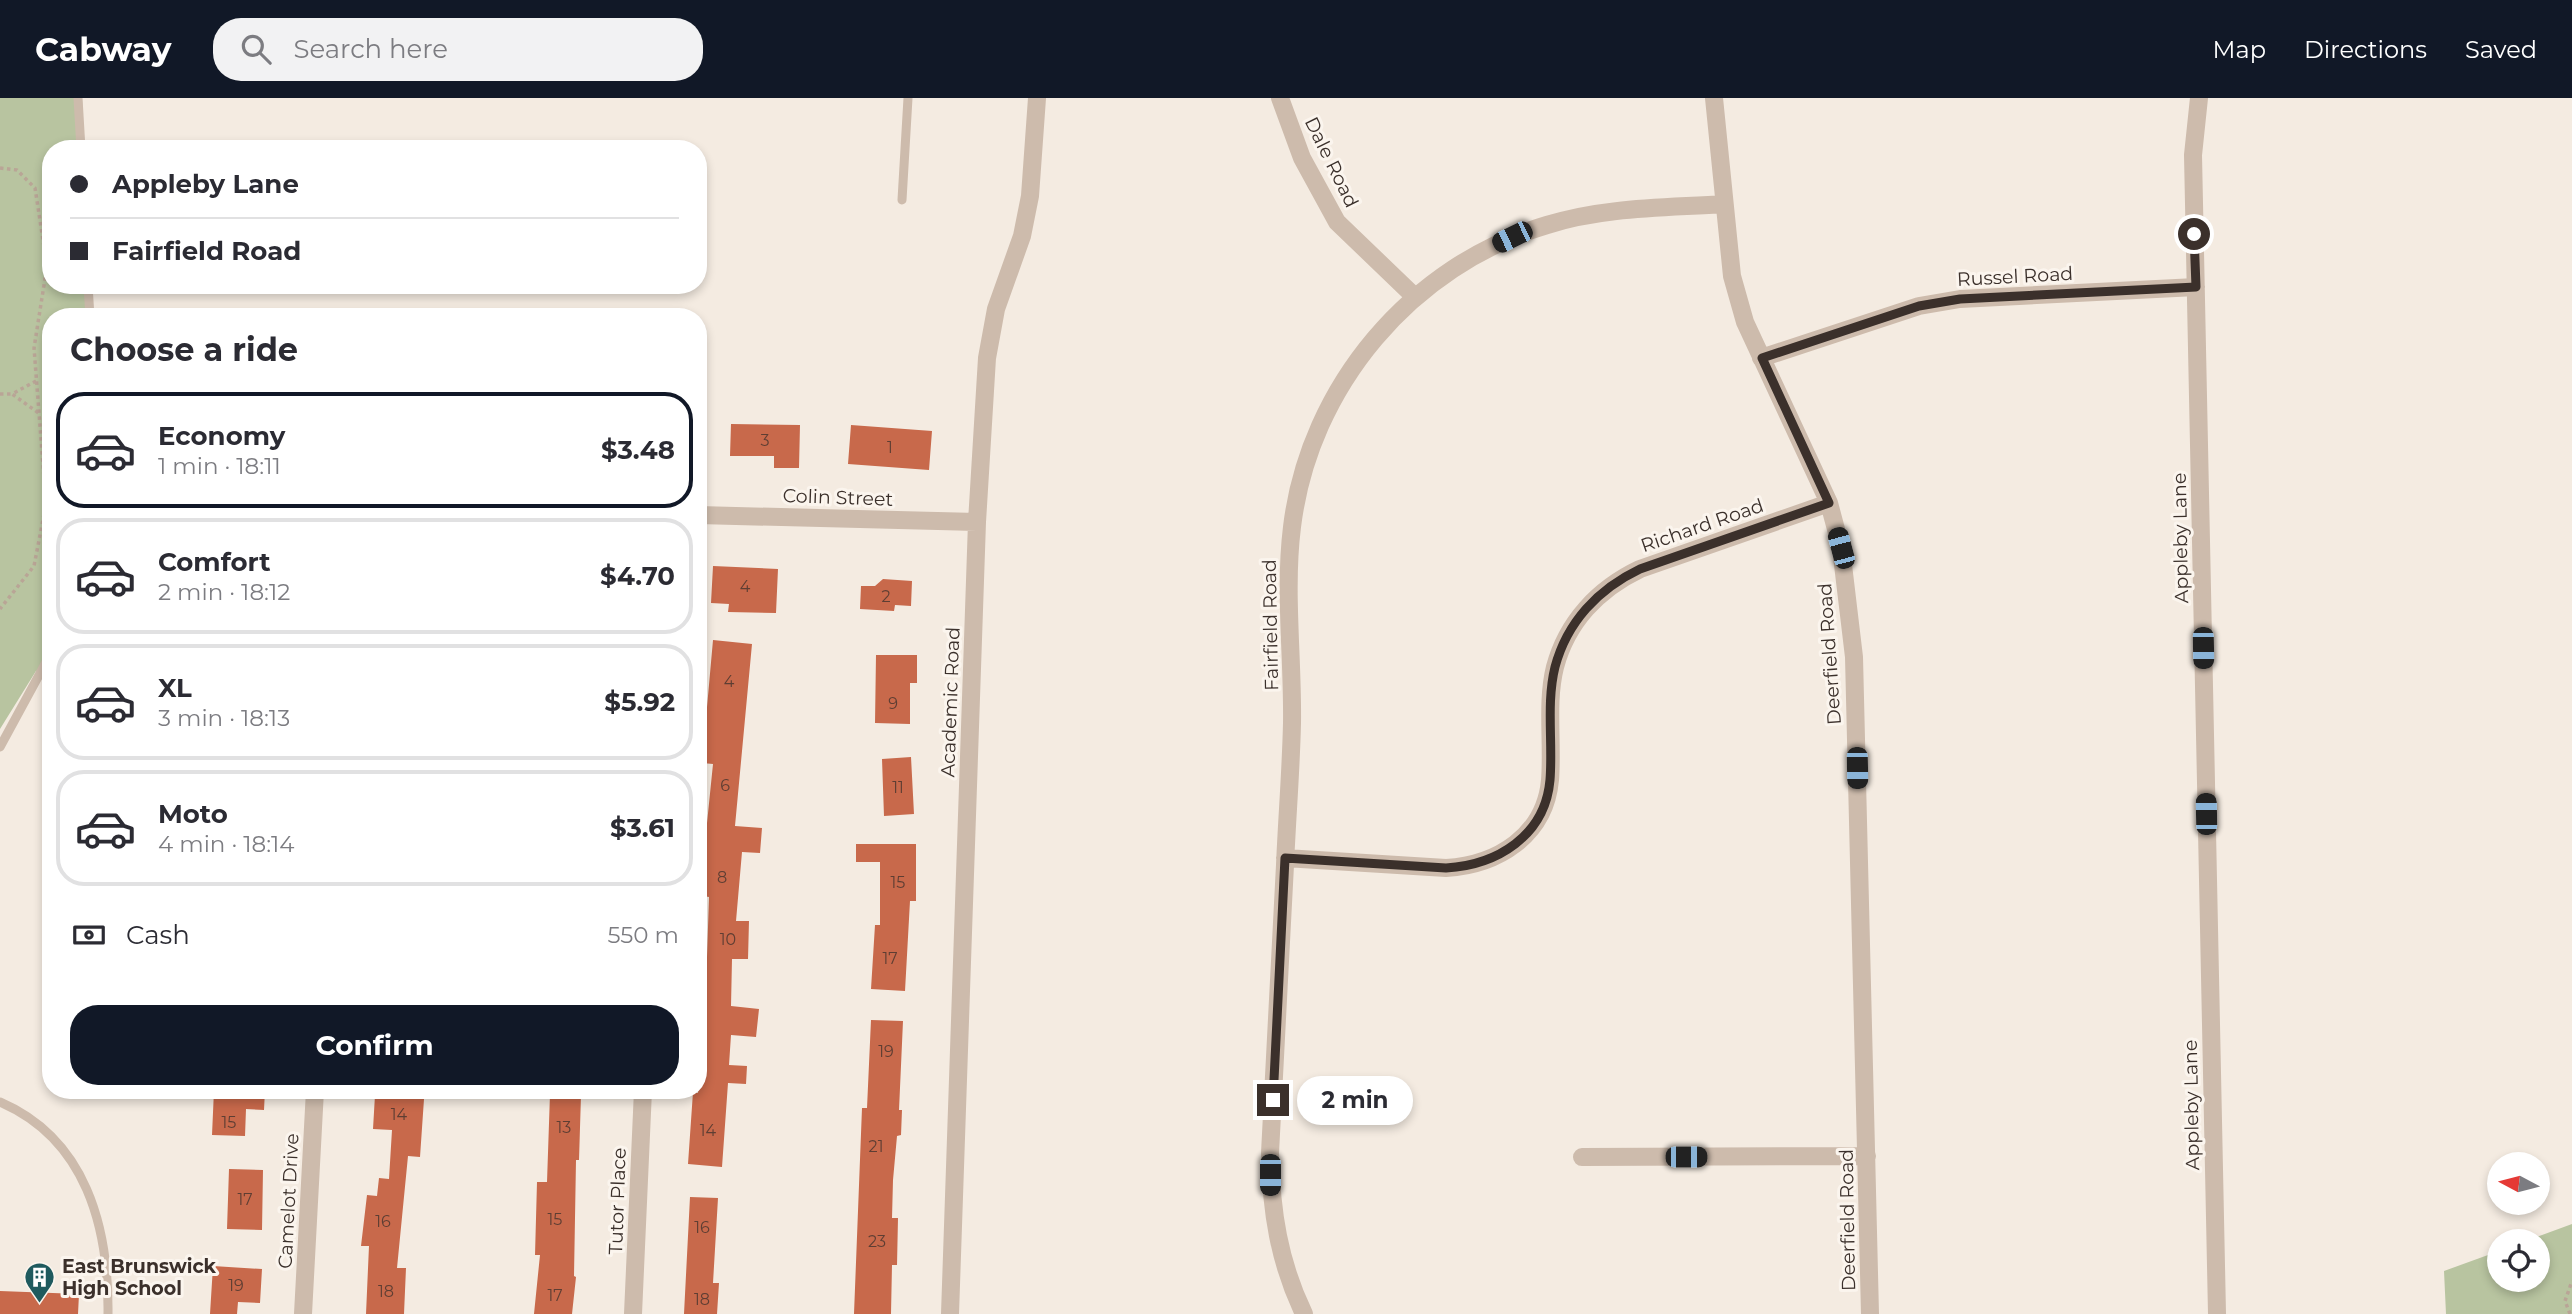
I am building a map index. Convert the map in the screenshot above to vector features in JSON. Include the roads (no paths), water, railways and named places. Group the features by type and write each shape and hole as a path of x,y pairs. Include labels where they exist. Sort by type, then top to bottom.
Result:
{"street":[{"name":"Academic Road","path":"950,1314 977,522 987,358 996,309 1022,236 1030,195 1037,98"},
{"name":"Dale Road","path":"1280,98 1302,158 1338,222 1415,297"},
{"name":"Deerfield Road","path":"1714,98 1732,276 1745,322 1829,503 1841,548 1854,657 1870,1314"},
{"name":"Appleby Lane","path":"2199,98 2193,155 2217,1314"},
{"name":"Fairfield Road","path":"1304,1314 1282,1259 1270,1196 1292,723 1289,564 1292,526 1310,452 1324,417 1342,384 1371,342 1415,297 1478,254 1512,237 1584,215 1724,204"},
{"name":"Russel Road","path":"1762,358 1919,306 1960,299 2196,287"},
{"name":"Richard Road","path":"1285,858 1446,868 1467,867 1488,861 1506,851 1522,838 1545,802 1550,782 1551,704 1555,666 1566,639 1591,602 1614,583 1640,569 1829,503"},
{"name":"Colin Street","path":"707,514 977,522"},
{"name":"Camelot Drive","path":"303,1314 315,1099"},
{"name":"Tutor Place","path":"633,1314 643,1099"},
{"path":"1582,1157 1867,1156"}],"lane":[{"path":"78,98 80,140"},
{"path":"902,200 908,98"},
{"path":"0,747 42,670"},
{"path":"0,1102 40,1124 70,1156 81,1177 92,1205 106,1268 108,1314"}],"place":[{"name":"East Brunswick High School","path":"39,1304"}]}
